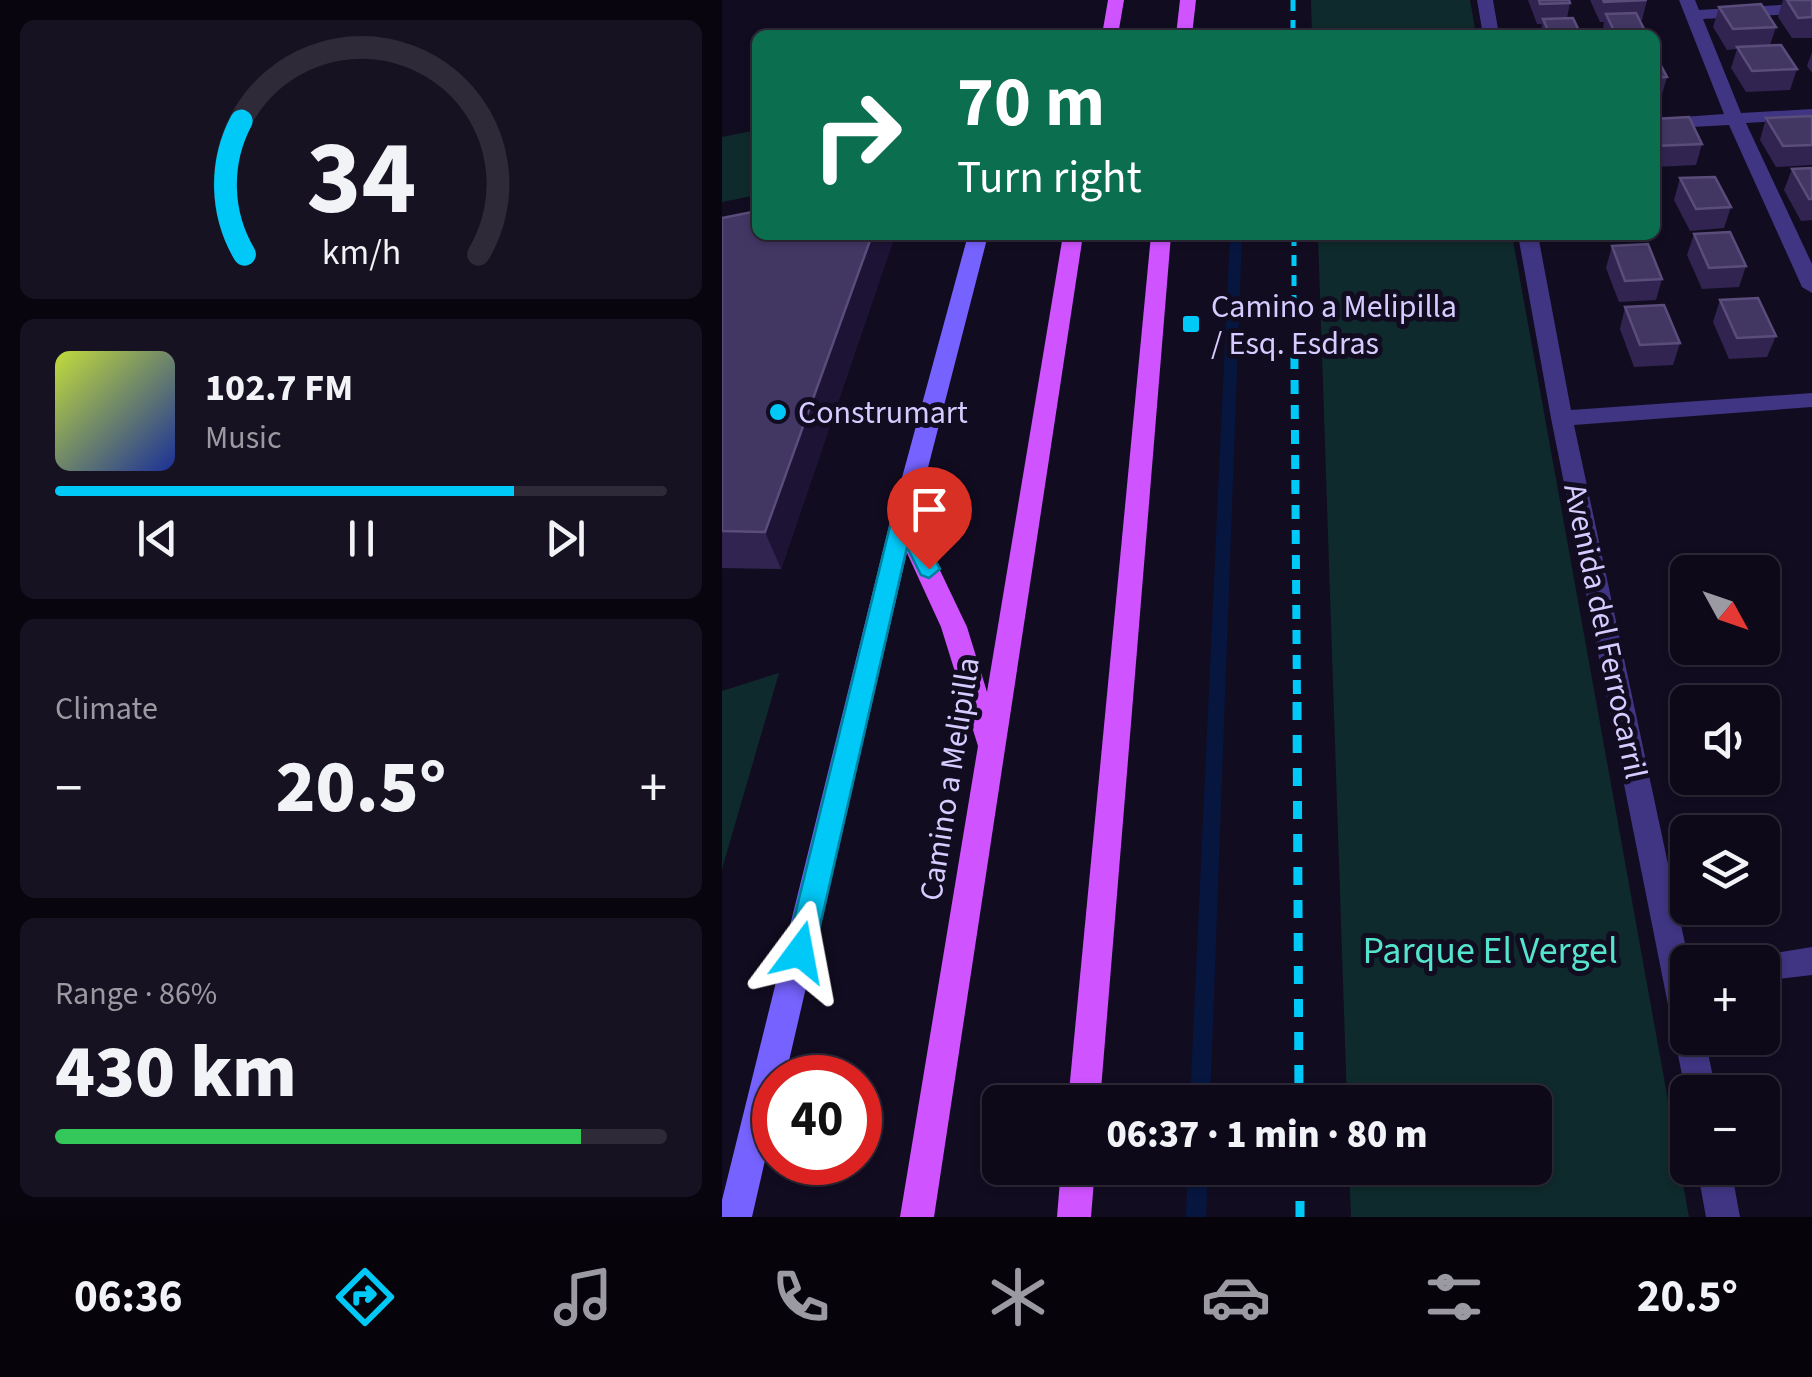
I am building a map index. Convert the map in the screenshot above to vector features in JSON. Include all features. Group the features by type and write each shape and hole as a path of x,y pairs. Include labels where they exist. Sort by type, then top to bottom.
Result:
{"main road":[{"path":"1111,30 1116,0"},
{"path":"1185,30 1188,0"},
{"name":"Camino a Melipilla","path":"917,1217 1072,240"},
{"path":"1086,1085 1161,240"},
{"path":"903,518 954,627 991,751"},
{"path":"1074,1217 1077,1185"}],"street":[{"path":"1485,0 1491,30"},
{"path":"1812,8 1690,7 1735,119 1804,248 1812,288"},
{"path":"1660,124 1812,114"},
{"path":"735,1217 734,1176 977,240"},
{"name":"Avenida del Ferrocarril","path":"1529,240 1562,418 1676,945"},
{"path":"1562,418 1812,400"},
{"path":"1780,964 1812,961"},
{"path":"1717,1185 1723,1217"}],"green space":[{"path":"1311,0 1470,0 1475,30 1312,30"},
{"path":"752,131 752,196 722,202 722,137"},
{"name":"Parque El Vergel","path":"1318,240 1513,240 1670,1112 1670,1185 1683,1185 1689,1217 1351,1217 1350,1185 1552,1185 1552,1085 1346,1085"},
{"path":"779,673 722,869 722,691"}],"building":[{"path":"1539,0 1569,0 1570,3 1540,4"},
{"path":"1787,0 1812,0 1812,17 1798,18"},
{"path":"1761,4 1776,27 1733,29 1719,7"},
{"path":"1636,13 1644,30 1614,30 1606,14"},
{"path":"1573,18 1579,30 1548,30 1543,19"},
{"path":"1781,45 1797,69 1752,71 1737,47"},
{"path":"1812,116 1812,145 1783,146 1766,118"},
{"path":"1689,117 1702,144 1660,146 1660,119"},
{"path":"1812,168 1812,199 1809,199 1792,169"},
{"path":"1715,177 1731,207 1696,209 1680,178"},
{"name":"Construmart","path":"752,212 752,240 870,240 765,532 722,531 722,218"},
{"path":"1730,232 1746,266 1709,268 1694,234"},
{"path":"1648,244 1662,279 1625,281 1612,246"},
{"path":"1758,298 1776,336 1737,338 1720,300"},
{"path":"1664,305 1680,343 1640,345 1625,307"}],"waterway":[{"path":"1201,1085 1236,240"},
{"path":"1196,1217 1197,1185"}],"railway":[{"path":"1293,0 1293,30"},
{"path":"1294,240 1294,305"},
{"path":"1294,305 1297,704"},
{"path":"1297,702 1299,1085"},
{"path":"1300,1185 1300,1217"}],"place":[{"name":"Camino a Melipilla / Esq. Esdras","path":"1191,324"},
{"name":"Construmart","path":"778,412"}],"route":[{"path":"800,952 903,518 929,569"}]}
